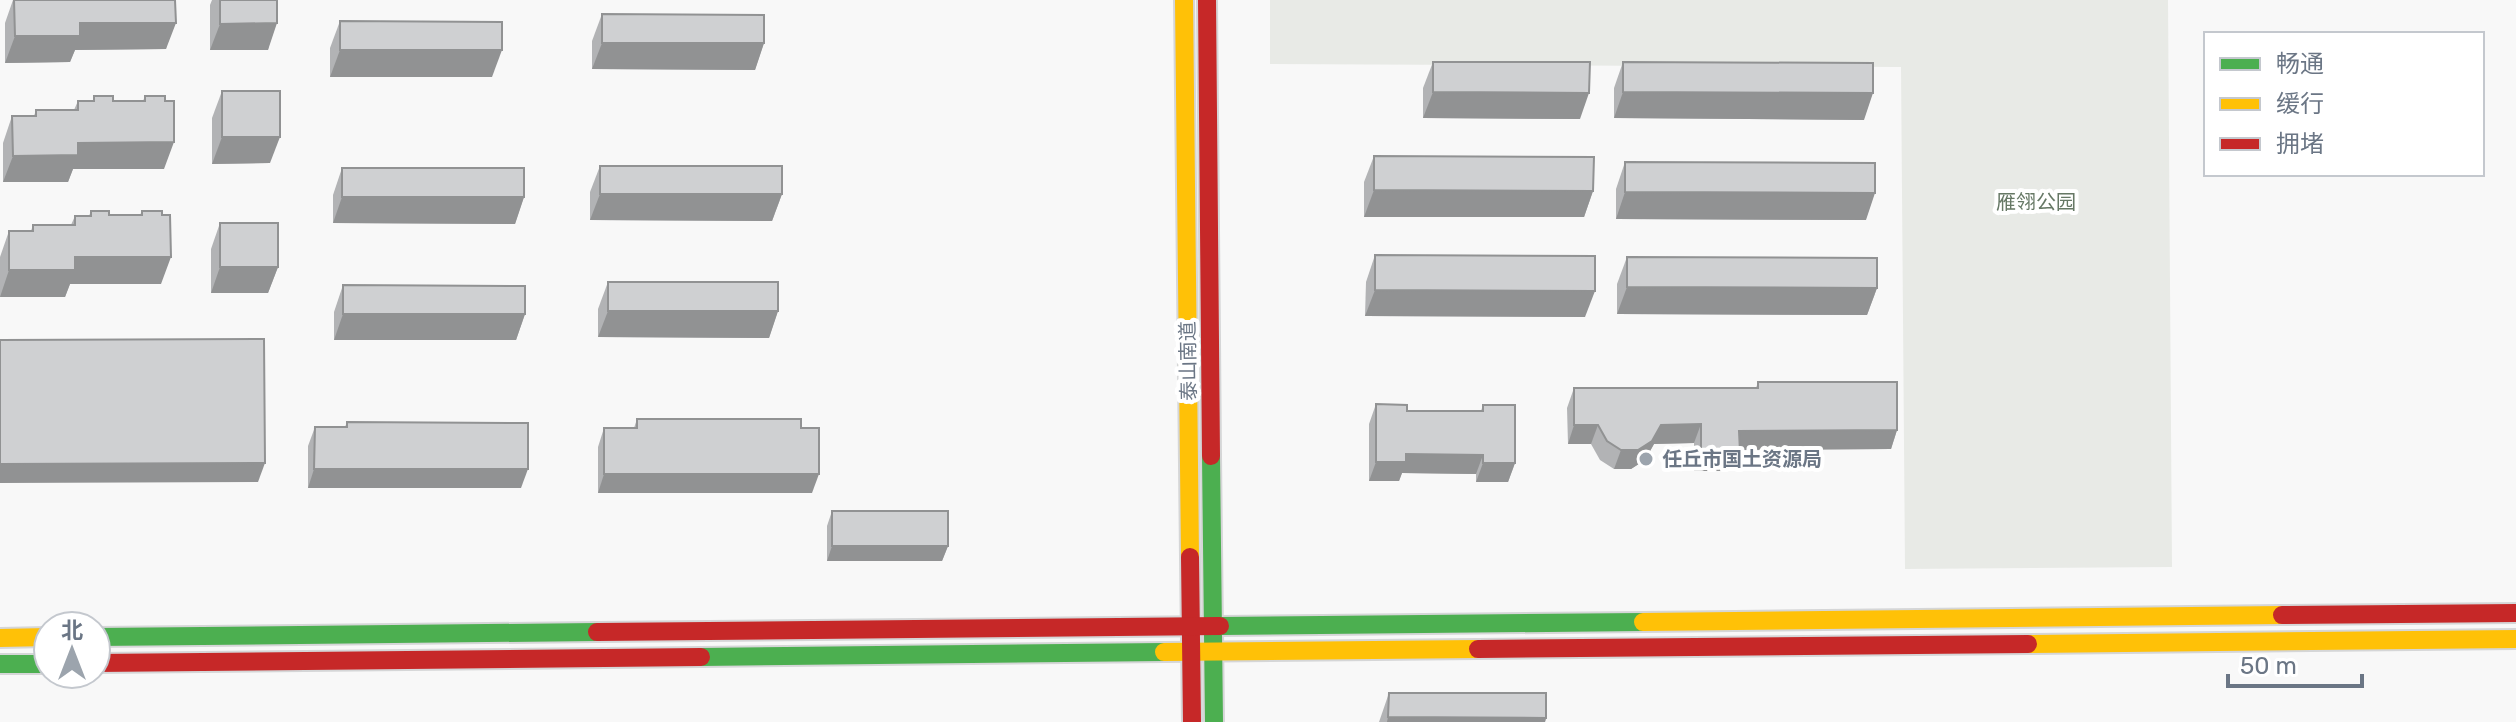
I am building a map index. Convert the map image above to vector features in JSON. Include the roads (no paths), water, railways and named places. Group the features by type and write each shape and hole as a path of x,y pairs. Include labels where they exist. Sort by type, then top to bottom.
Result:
{"main road":[{"name":"泰山南道","path":"1184,0 1192,722"},
{"name":"泰山南道","path":"1207,0 1214,722"},
{"path":"112,637 2516,613"},
{"path":"0,638 32,637"},
{"path":"112,663 2516,639"},
{"path":"0,664 32,664"}],"place":[{"name":"任丘市国土资源局","path":"1646,459"}],"park label":[{"name":"雁翎公园","path":"2036,202"}]}
